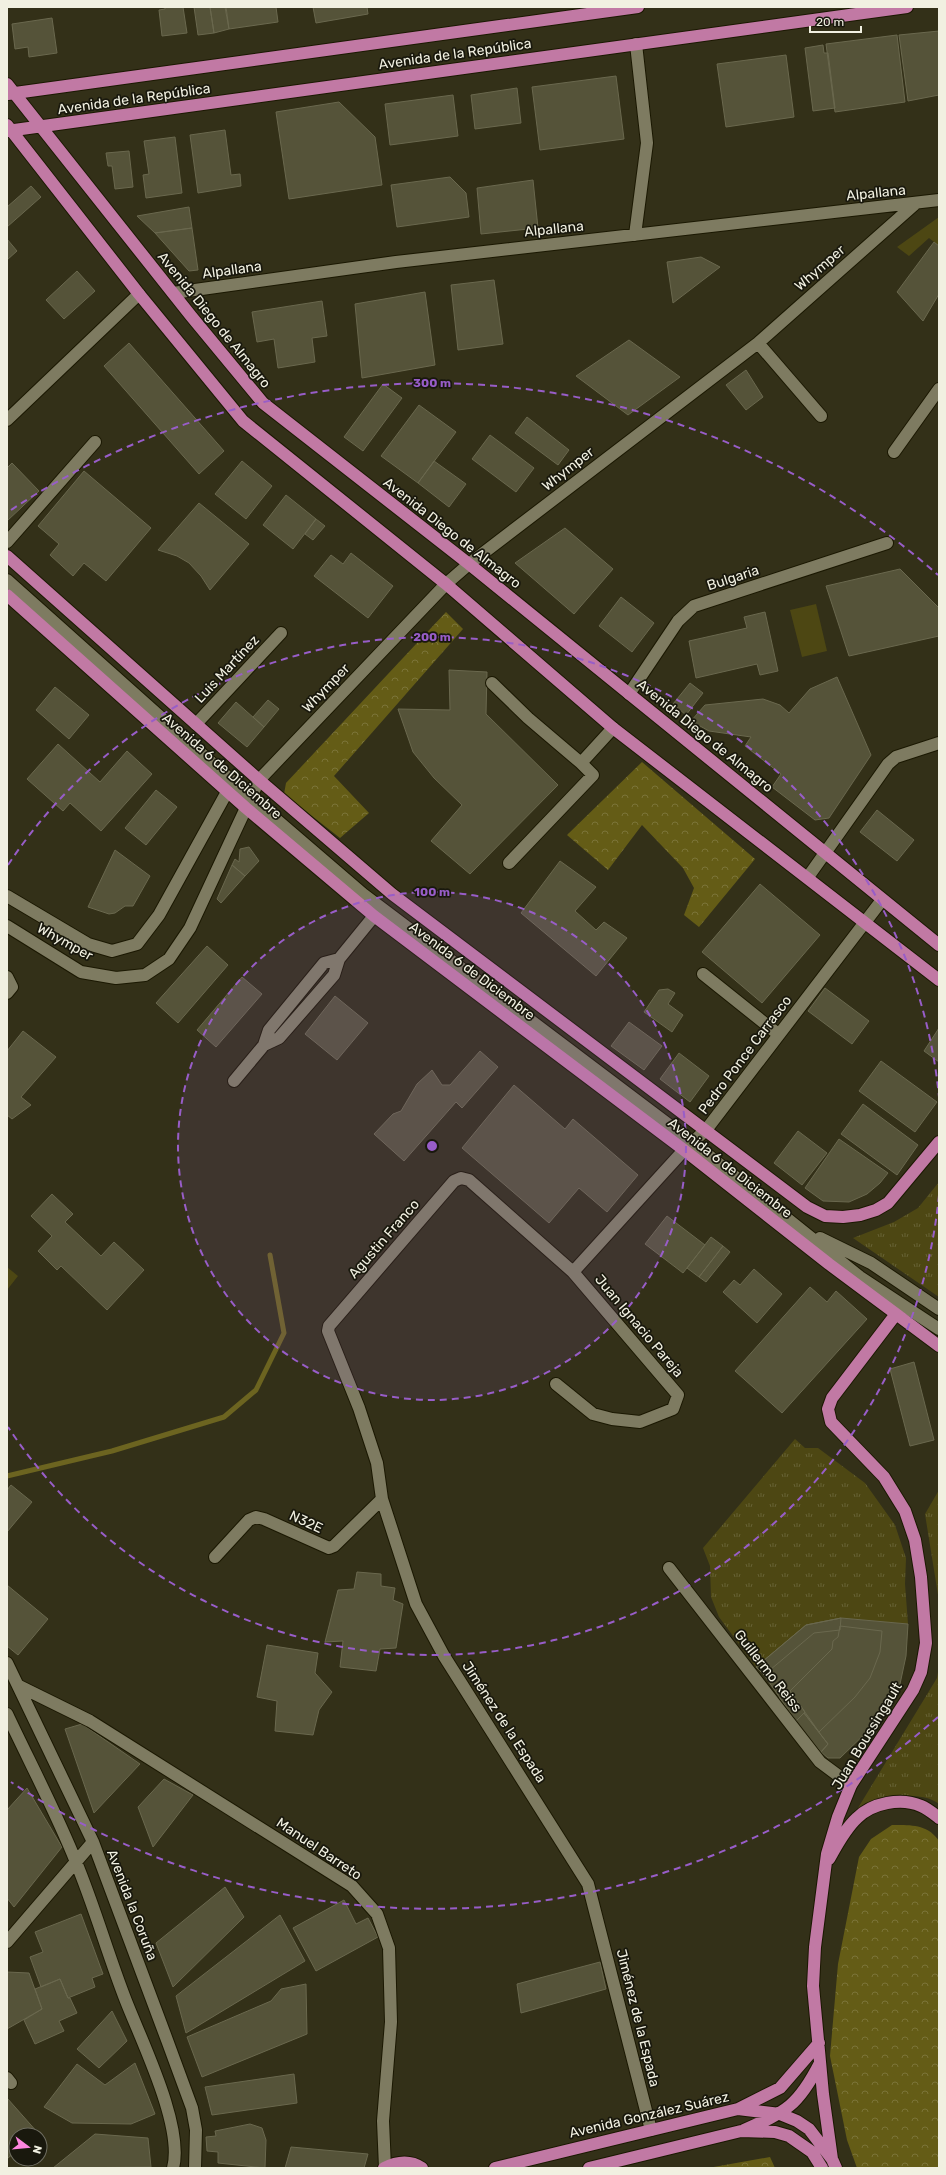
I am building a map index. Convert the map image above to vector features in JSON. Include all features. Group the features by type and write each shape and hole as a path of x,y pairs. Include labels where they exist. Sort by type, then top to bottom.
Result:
{"main road":[{"name":"Avenida de la República","path":"9,90 617,8 638,7"},
{"name":"Avenida de la República","path":"8,129 40,127 907,7"},
{"name":"Avenida Diego de Almagro","path":"9,90 262,403 469,564 939,945"},
{"path":"8,129 139,294 243,421 446,584 613,728 808,877 939,980"},
{"name":"Avenida 6 de Diciembre","path":"7,556 259,780 392,894 807,1207 825,1216 860,1215 888,1203 939,1142"},
{"name":"Avenida 6 de Diciembre","path":"7,595 227,792 248,803 374,916 688,1146 829,1264 939,1346"},
{"name":"Juan Boussingault","path":"834,2164 823,2094 813,1978 814,1947 825,1867 830,1840 851,1785 913,1690 921,1672 926,1643 921,1577 915,1540 905,1511 884,1477 831,1422 828,1409 832,1398 896,1314"},
{"path":"825,1867 844,1834 857,1817 874,1806 899,1802 921,1805 939,1818"},
{"path":"738,2109 780,2088 819,2043"},
{"path":"590,2168 741,2131 780,2114 796,2101 804,2090 820,2061"},
{"name":"Avenida González Suárez","path":"495,2168 738,2109 780,2114 809,2129 834,2164"},
{"path":"741,2131 775,2132 789,2136 812,2152 822,2168"},
{"path":"384,2168 395,2163 407,2162 422,2168"}],"street":[{"path":"635,235 647,143 636,44"},
{"name":"Alpallana","path":"173,293 396,262 915,204 939,200"},
{"name":"Whymper","path":"7,926 81,972 116,978 145,975 169,959 190,928 259,780 446,584 469,564 758,342 915,204"},
{"path":"7,420 139,294"},
{"path":"758,342 821,416"},
{"path":"894,452 939,389"},
{"path":"7,542 95,442"},
{"name":"Bulgaria","path":"629,694 678,621 694,606 887,543"},
{"path":"7,580 240,788 248,803 688,1146 800,1228 860,1277 939,1329"},
{"name":"Luis Martínez","path":"196,724 281,634"},
{"path":"492,683 528,718 593,775 509,863"},
{"path":"581,763 613,728"},
{"path":"808,877 888,764 896,757 939,743"},
{"name":"Whymper","path":"7,896 88,944 112,951 137,944 160,915 227,792 259,780"},
{"name":"Pedro Ponce Carrasco","path":"572,1272 688,1146 706,1130 882,900"},
{"path":"234,1081 264,1045 279,1038 334,975 339,959 374,916"},
{"path":"703,974 778,1034"},
{"name":"Agustin Franco","path":"328,1331 329,1326 454,1181 461,1178 469,1180"},
{"name":"Juan Ignacio Pareja","path":"469,1180 572,1272 678,1396 673,1409 640,1422 593,1414 556,1384"},
{"path":"800,1228 871,1263 939,1309"},
{"name":"Jiménez de la Espada","path":"328,1331 359,1408 377,1463 382,1499 416,1604 444,1656 588,1884 651,2130"},
{"name":"N32E","path":"215,1556 249,1520 256,1518 264,1519 329,1548 334,1546 382,1499"},
{"name":"Guillermo Reiss","path":"669,1568 820,1762 851,1785"},
{"name":"Avenida la Coruña","path":"7,1663 13,1687 93,1842 192,2108 196,2130 193,2168"},
{"name":"Manuel Barreto","path":"13,1687 90,1721 352,1886 377,1914 390,1955 391,2022 383,2121 384,2168"},
{"path":"7,1714 76,1862 166,2104 171,2126 174,2166 193,2168"},
{"path":"7,1942 93,1842"}],"green space":[{"path":"939,217 939,246 929,238 909,256 897,247"},
{"path":"816,604 827,651 802,657 790,610"},
{"path":"446,612 463,629 334,776 369,813 340,838 284,794 286,783"},
{"path":"642,762 755,859 699,927 684,915 694,888 683,868 642,825 608,870 567,835"},
{"path":"939,1182 939,1297 853,1238 894,1222 918,1208"},
{"path":"7,1267 18,1276 7,1290"},
{"path":"795,1439 805,1448 818,1448 865,1483 895,1525 906,1558 905,1584 908,1624 841,1618 806,1625 756,1667 719,1617 711,1597 710,1566 703,1548"},
{"path":"939,1490 939,1601 925,1514"},
{"path":"939,1666 939,1804 930,1799 910,1796 899,1797 858,1808 937,1678"},
{"path":"892,1825 924,1828 935,1835 939,1841 939,2168 857,2168 847,2140 830,2056 838,1964 859,1857 871,1839"},
{"path":"770,2157 775,2168 708,2168"}],"building":[{"path":"165,7 183,7 187,33 162,36 159,10 165,9"},
{"path":"194,7 210,7 214,33 198,35"},
{"path":"210,7 225,7 229,29 214,33"},
{"path":"226,7 276,7 278,22 229,29"},
{"path":"313,7 367,7 368,14 316,23"},
{"path":"52,18 57,53 29,57 28,47 15,49 12,24"},
{"path":"939,31 939,95 908,101 899,35"},
{"path":"897,35 905,102 835,112 826,44"},
{"path":"823,45 824,53 828,53 835,108 813,111 805,48"},
{"path":"786,55 794,117 726,127 717,64"},
{"path":"616,76 624,139 540,150 532,87"},
{"path":"517,88 521,123 475,129 471,95"},
{"path":"453,95 458,136 390,145 385,104"},
{"path":"339,102 375,137 382,185 289,199 276,112"},
{"path":"225,130 231,175 240,174 241,186 198,193 190,135"},
{"path":"175,137 182,193 146,198 143,175 149,174 144,141"},
{"path":"129,151 133,187 115,189 112,166 108,166 106,153"},
{"path":"450,177 466,193 469,217 397,227 391,185"},
{"path":"533,180 538,228 481,234 477,188"},
{"path":"31,186 41,197 7,227 7,207"},
{"path":"189,207 192,228 155,233 137,216"},
{"path":"192,228 198,270 189,271 155,233"},
{"path":"7,239 17,251 7,260"},
{"path":"934,242 939,246 939,294 923,321 897,292"},
{"path":"701,257 720,267 673,303 667,262"},
{"path":"77,271 95,291 64,319 46,300"},
{"path":"494,280 503,344 458,350 451,285"},
{"path":"425,292 435,365 362,378 355,304"},
{"path":"322,301 327,336 312,338 315,362 278,368 274,339 257,342 252,312"},
{"path":"629,340 680,377 628,415 576,376"},
{"path":"129,343 224,451 199,474 104,366"},
{"path":"746,370 763,397 746,410 726,385"},
{"path":"383,384 402,398 363,451 344,437"},
{"path":"419,405 456,432 418,483 381,456"},
{"path":"527,417 569,450 558,465 515,433"},
{"path":"490,435 534,468 516,492 472,459"},
{"path":"242,461 272,486 246,519 215,494"},
{"path":"434,461 466,484 449,507 418,483"},
{"path":"12,463 39,491 7,521 7,468"},
{"path":"84,471 151,528 106,581 84,563 73,576 50,555 59,544 38,526"},
{"path":"286,495 316,519 293,549 263,525"},
{"path":"199,503 249,544 210,590 201,576 189,563 177,556 158,550"},
{"path":"316,519 325,526 313,540 305,534"},
{"path":"565,528 613,569 574,614 515,563"},
{"path":"351,553 393,586 368,618 314,576 331,555 343,564"},
{"path":"900,569 939,608 939,636 849,656 826,586"},
{"path":"621,597 654,623 632,652 599,626"},
{"path":"765,612 778,671 760,675 757,664 696,678 689,641 747,628 744,617"},
{"path":"449,670 487,672 486,714 558,785 470,874 431,841 462,805 434,778 413,752 398,709 450,710"},
{"path":"837,677 871,755 829,818 815,820 772,787 781,774 745,746 751,737 709,731 691,721 705,705 763,699 780,705 789,713 810,689"},
{"path":"690,683 703,693 686,715 673,704"},
{"path":"55,687 89,715 69,739 36,710"},
{"path":"268,700 279,709 264,727 253,717"},
{"path":"236,702 264,727 247,747 218,723"},
{"path":"58,744 100,782 127,751 152,774 101,831 70,803 63,811 27,779"},
{"path":"156,790 177,807 146,845 125,828"},
{"path":"877,810 914,840 897,861 860,832"},
{"path":"249,847 259,861 245,876 232,865 235,859 239,862 240,849"},
{"path":"115,850 150,876 133,906 125,906 115,913 109,914 88,907"},
{"path":"560,861 596,887 575,911 596,930 604,922 627,938 596,976 521,913"},
{"path":"232,865 245,876 221,903 217,899"},
{"path":"760,884 820,935 762,1003 702,952"},
{"path":"207,946 228,965 178,1023 156,1003"},
{"path":"242,977 262,994 216,1047 197,1030"},
{"path":"825,988 869,1021 852,1044 808,1011"},
{"path":"668,989 675,993 668,1004 683,1015 672,1032 644,1012 659,990"},
{"path":"335,996 368,1023 337,1060 305,1034"},
{"path":"629,1022 662,1046 644,1070 611,1046"},
{"path":"939,1028 939,1062 924,1051"},
{"path":"23,1031 56,1057 21,1097 31,1105 12,1119 7,1115 7,1051"},
{"path":"480,1051 498,1067 462,1108 456,1102 404,1161 374,1134 393,1114 401,1111 417,1084 432,1070 442,1085 450,1085"},
{"path":"679,1053 709,1076 690,1102 660,1079"},
{"path":"881,1061 937,1102 915,1132 859,1091"},
{"path":"514,1085 565,1129 573,1119 638,1175 607,1212 579,1188 549,1223 462,1148"},
{"path":"863,1104 918,1145 897,1175 841,1134"},
{"path":"798,1131 827,1153 802,1185 774,1163"},
{"path":"839,1139 888,1173 880,1183 867,1194 849,1202 823,1201 805,1188"},
{"path":"52,1194 73,1214 65,1222 101,1256 114,1242 144,1270 107,1310 61,1266 57,1270 38,1251 52,1236 31,1216"},
{"path":"667,1216 705,1245 683,1273 645,1244"},
{"path":"711,1237 723,1246 699,1277 687,1268"},
{"path":"723,1246 730,1252 706,1282 699,1277"},
{"path":"754,1269 782,1294 757,1323 723,1292 734,1280 740,1285"},
{"path":"810,1287 827,1302 836,1291 867,1319 782,1413 735,1371"},
{"path":"914,1362 934,1440 910,1446 890,1369"},
{"path":"11,1485 32,1502 7,1532 7,1490"},
{"path":"357,1572 381,1574 381,1586 395,1588 393,1600 403,1604 396,1648 380,1649 376,1671 340,1667 343,1641 325,1642 338,1590 354,1589"},
{"path":"7,1585 48,1619 18,1655 7,1646"},
{"path":"841,1618 908,1624 906,1656 900,1684 892,1701 875,1724 840,1758 828,1758 821,1752 828,1744 804,1713 796,1721 764,1675 756,1667 806,1625"},
{"path":"841,1618 840,1630 814,1633 764,1675 756,1667 806,1625"},
{"path":"840,1626 882,1631 880,1652 870,1678 855,1697 819,1732 790,1691 832,1649 833,1641 838,1637"},
{"path":"267,1645 318,1653 315,1673 332,1692 319,1710 313,1735 275,1731 277,1701 257,1697"},
{"path":"790,1691 805,1712 796,1721 779,1698"},
{"path":"804,1713 828,1744 821,1752 796,1721"},
{"path":"82,1724 140,1764 94,1813 65,1729"},
{"path":"164,1779 193,1795 153,1847 138,1807"},
{"path":"27,1788 62,1847 14,1907 7,1898 7,1810"},
{"path":"225,1887 244,1917 173,1987 156,1943"},
{"path":"344,1900 356,1924 368,1918 378,1937 316,1971 293,1928"},
{"path":"81,1914 103,1974 92,1978 95,1987 68,1998 60,1979 41,1987 30,1957 43,1952 35,1932"},
{"path":"280,1915 305,1961 186,2033 176,1996"},
{"path":"600,1962 606,1989 521,2013 517,1984"},
{"path":"7,1972 29,1973 42,2009 7,2029"},
{"path":"60,1979 68,1998 70,1998 77,2013 59,2021 64,2031 35,2044 24,2020 42,2009 35,1989"},
{"path":"306,1984 307,2034 202,2077 187,2037 271,2001 281,1989"},
{"path":"112,2011 127,2041 99,2068 77,2049"},
{"path":"135,2063 155,2114 131,2124 72,2123 44,2107 77,2064 105,2085"},
{"path":"294,2074 297,2103 212,2115 205,2087"},
{"path":"7,2098 33,2127 8,2127 7,2159"},
{"path":"250,2124 262,2128 266,2140 265,2168 218,2163 218,2152 207,2151 206,2137 216,2136 215,2131"},
{"path":"95,2134 148,2138 151,2167 53,2168"},
{"path":"291,2147 368,2154 364,2168 285,2168"}],"waterway":[{"path":"7,1476 112,1451 224,1417 256,1390 284,1333 270,1255"}]}
